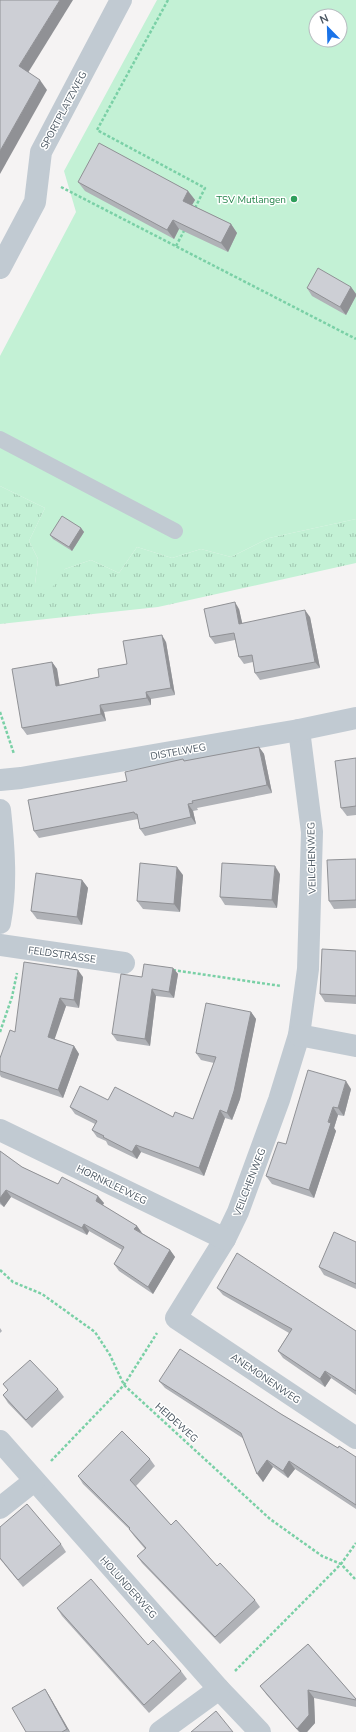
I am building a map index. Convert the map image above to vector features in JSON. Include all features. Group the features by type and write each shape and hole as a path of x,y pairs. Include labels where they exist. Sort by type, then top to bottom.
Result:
{"street":[{"name":"SPORTPLATZWEG","path":"0,268 35,202 41,152 120,0"},
{"name":"DISTELWEG","path":"0,780 21,778 299,730 356,718"},
{"name":"VEILCHENWEG","path":"176,1318 225,1239 238,1212 276,1108 299,1035 308,969 312,832 299,730"},
{"path":"0,810 3,846 3,904 0,923"},
{"name":"FELDSTRASSE","path":"0,945 124,963"},
{"path":"299,1035 356,1046"},
{"name":"HORNKLEEWEG","path":"0,1130 225,1239"},
{"name":"ANEMONENWEG","path":"176,1318 356,1438"},
{"name":"HOLUNDERWEG","path":"0,1441 219,1689 260,1732"},
{"path":"0,1508 34,1481"},
{"path":"160,1732 219,1689"}],"lane":[{"path":"0,439 175,531"}],"path":[{"path":"168,0 97,130 205,188 192,214"},
{"path":"38,175 356,339"},
{"path":"176,246 186,227"},
{"path":"165,969 305,989"},
{"name":"HEIDEWEG","path":"0,1270 13,1282 42,1294 95,1332 110,1355 124,1385 270,1519 322,1556 341,1564 356,1580"},
{"path":"34,1481 50,1462 124,1385 164,1321 176,1318"},
{"path":"219,1689 341,1564 356,1544"}],"green space":[{"path":"157,0 356,0 356,519 269,538 231,557 201,549 172,558 137,547 119,573 91,560 65,569 49,592 35,584 38,559 29,541 45,508 0,486 0,356 76,212 64,171"},
{"path":"0,486 45,508 29,541 38,559 35,584 65,569 91,560 119,573 137,547 172,558 201,549 231,557 269,538 356,519 356,563 158,607 0,624"}],"building":[{"path":"0,0 60,0 19,66 40,80 0,151"},
{"path":"99,143 188,191 183,201 231,224 221,243 173,220 167,230 78,182"},
{"path":"318,268 351,287 340,307 307,288"},
{"path":"62,516 81,528 69,547 50,535"},
{"path":"235,602 239,624 305,610 315,662 255,673 252,655 239,657 234,633 210,637 204,609"},
{"path":"162,635 171,688 146,692 147,698 100,705 101,714 22,728 12,669 52,662 56,686 99,677 98,669 127,664 123,641"},
{"path":"259,747 267,785 192,801 193,803 188,804 191,817 140,829 137,814 134,812 34,831 28,800 127,781 125,772 183,759 184,761"},
{"path":"356,758 356,806 341,808 335,761"},
{"path":"356,859 356,900 329,901 327,860"},
{"path":"140,863 177,867 174,904 137,901"},
{"path":"222,863 275,866 272,900 220,897"},
{"path":"36,873 82,880 77,917 31,911"},
{"path":"322,949 356,951 356,996 320,994"},
{"path":"24,962 78,970 74,1000 60,998 48,1037 74,1046 58,1090 0,1071 0,1058 10,1030 15,1032"},
{"path":"144,964 173,968 169,992 152,989 145,1039 112,1034 121,974 142,977"},
{"path":"206,1003 251,1012 234,1091 227,1113 220,1110 199,1168 136,1145 132,1152 92,1130 97,1121 70,1107 80,1086 108,1100 115,1087 173,1117 175,1112 193,1119 216,1057 196,1053"},
{"path":"308,1070 346,1081 338,1108 333,1107 328,1122 331,1123 309,1190 266,1176 278,1142 286,1144"},
{"path":"0,1151 22,1167 58,1184 62,1177 98,1196 96,1201 137,1226 134,1229 170,1250 148,1287 114,1264 124,1247 84,1224 82,1228 6,1190 0,1198"},
{"path":"334,1232 356,1242 356,1284 319,1267"},
{"path":"237,1253 356,1331 356,1391 325,1371 320,1379 278,1351 292,1329 217,1288"},
{"path":"180,1349 281,1414 356,1457 356,1505 289,1461 283,1471 267,1460 257,1474 241,1433 159,1381"},
{"path":"30,1360 58,1389 26,1420 3,1395 8,1390 3,1384"},
{"path":"122,1431 150,1459 130,1480 171,1525 176,1520 217,1566 220,1563 255,1600 215,1637 137,1556 146,1548 129,1529 130,1528 78,1476"},
{"path":"27,1504 61,1544 18,1580 0,1558 0,1527"},
{"path":"91,1579 148,1645 153,1640 181,1671 144,1705 57,1608"},
{"path":"308,1644 356,1700 308,1690 309,1715 297,1729 260,1686"},
{"path":"45,1689 67,1729 62,1732 26,1732 12,1708"},
{"path":"216,1711 233,1732 191,1732"}],"place":[{"name":"TSV Mutlangen","path":"294,199"}]}
